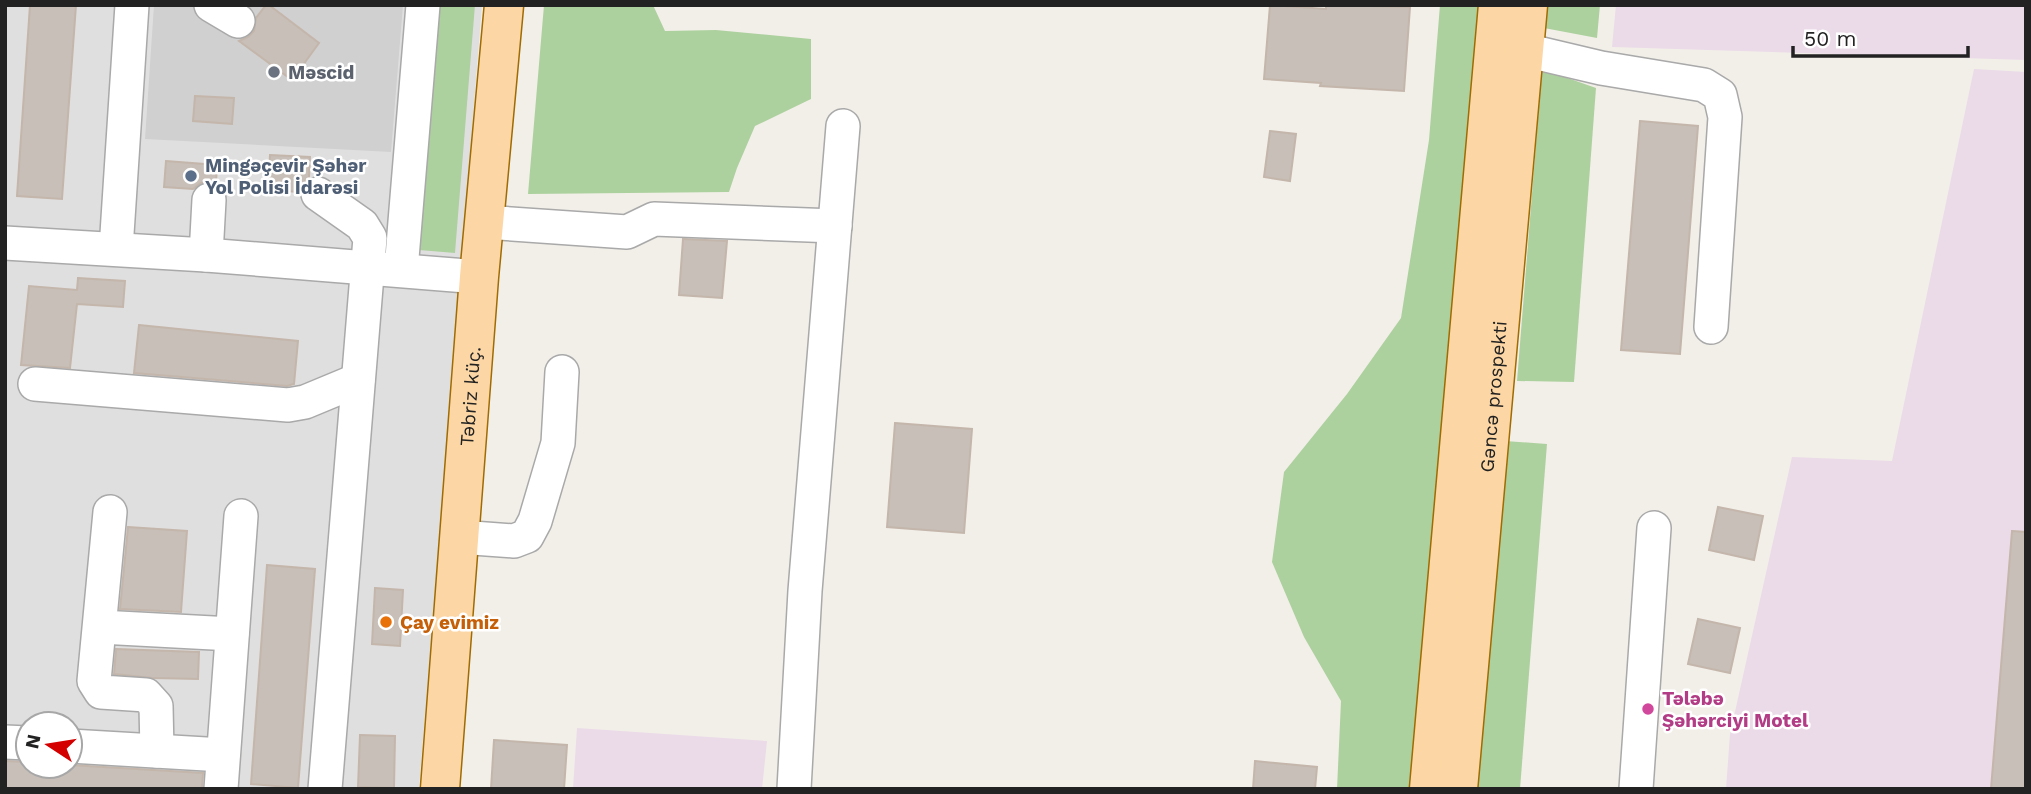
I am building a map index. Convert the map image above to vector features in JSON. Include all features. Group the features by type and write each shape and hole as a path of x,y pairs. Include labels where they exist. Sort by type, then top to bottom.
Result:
{"main road":[{"name":"Təbriz küç.","path":"440,789 479,277 505,5"},
{"name":"Gəncə prospekti","path":"1429,789 1498,5"},
{"name":"Gəncə prospekti","path":"1458,789 1528,5"}],"street":[{"path":"116,249 132,5"},
{"path":"401,270 423,5"},
{"path":"1525,50 1601,68 1704,85 1720,95 1725,117 1711,327"},
{"path":"794,789 805,591 843,126"},
{"path":"318,194 362,225 370,238 325,789"},
{"path":"206,255 209,200"},
{"path":"484,222 627,232 654,219 835,226"},
{"path":"5,243 206,255 479,277"},
{"path":"459,537 514,541 527,536 535,521 558,443 562,372"},
{"path":"34,384 288,405 305,402 358,380"},
{"path":"110,512 94,681 101,692 146,695 156,705 157,751"},
{"path":"221,789 241,516"},
{"path":"1636,789 1654,528"},
{"path":"100,626 232,634"},
{"path":"84,747 223,755"}],"shaded area":[{"path":"5,5 482,5 419,789 5,789"},
{"name":"Məscid","path":"154,5 403,5 391,152 145,139"},
{"path":"1616,5 2026,5 2026,60 1612,47"},
{"path":"1974,69 2026,72 2026,789 1726,789 1730,734 1792,457 1892,461"},
{"path":"577,728 767,741 762,789 573,789"}],"green space":[{"path":"439,5 475,5 455,253 419,250"},
{"path":"544,5 653,5 665,31 716,30 811,39 811,99 755,126 729,192 528,194"},
{"path":"1440,5 1478,5 1414,789 1337,789 1341,701 1304,637 1272,562 1284,472 1347,394 1401,318 1429,140"},
{"path":"1546,5 1600,5 1597,38 1544,28"},
{"path":"1542,69 1596,88 1574,382 1517,381"},
{"path":"1505,441 1547,444 1520,789 1472,789"}],"building":[{"path":"30,5 76,5 62,199 17,196"},
{"path":"266,5 319,43 292,80 239,41 254,31 256,18"},
{"path":"1270,5 1326,9 1326,5 1410,7 1404,91 1320,86 1321,83 1264,79"},
{"path":"195,96 234,98 232,124 193,121"},
{"path":"1640,121 1698,126 1680,354 1621,350"},
{"path":"1270,131 1296,134 1290,181 1264,177"},
{"path":"270,155 310,157 309,177 299,192 268,190"},
{"name":"Mingəçevir Şəhər Yol Polisi İdarəsi","path":"166,161 217,165 216,183 201,183 193,189 164,187"},
{"path":"683,239 727,241 722,298 679,295"},
{"path":"78,278 125,281 123,307 77,304 70,368 21,365 29,286 77,290"},
{"path":"139,325 298,341 294,384 287,386 134,373"},
{"path":"895,423 972,429 964,533 887,527"},
{"path":"1718,507 1763,516 1754,560 1709,550"},
{"path":"128,527 187,531 181,612 120,609"},
{"path":"2012,531 2026,532 2026,789 1991,789"},
{"path":"267,565 315,569 298,788 251,784"},
{"path":"375,588 403,590 400,646 372,644"},
{"path":"1698,619 1740,628 1730,673 1688,664"},
{"path":"116,649 199,652 198,679 114,674"},
{"path":"360,735 395,736 394,788 358,787"},
{"path":"494,740 567,745 564,789 491,789"},
{"path":"5,761 14,761 14,780 84,780 84,766 203,773 202,789 5,789"},
{"path":"1255,761 1317,767 1315,789 1253,789"}],"place":[{"name":"Məscid","path":"274,72"},
{"name":"Mingəçevir Şəhər Yol Polisi İdarəsi","path":"191,176"},
{"name":"Çay evimiz","path":"386,622"},
{"name":"Tələbə Şəhərciyi Motel","path":"1648,709"}]}
